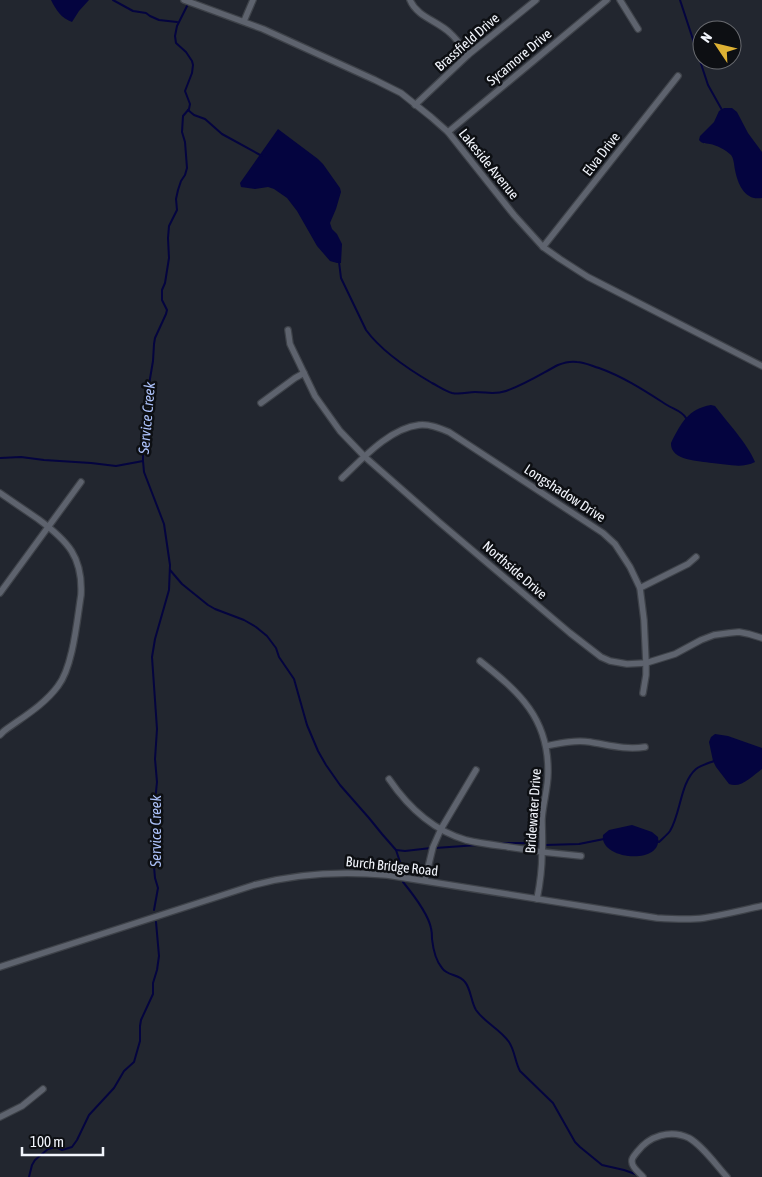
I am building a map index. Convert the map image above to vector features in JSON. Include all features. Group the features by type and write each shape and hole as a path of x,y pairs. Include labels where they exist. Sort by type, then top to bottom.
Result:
{"street":[{"name":"Lakeside Avenue","path":"184,0 244,21 296,43 401,94 448,132 514,215 543,247 588,277 762,366"},
{"path":"244,21 253,0"},
{"path":"410,0 417,11 449,32 468,55"},
{"name":"Brassfield Drive","path":"415,104 468,55 536,0"},
{"name":"Sycamore Drive","path":"448,132 607,0"},
{"path":"620,0 638,29"},
{"name":"Elva Drive","path":"543,247 678,76"},
{"name":"Northside Drive","path":"288,330 290,344 315,396 340,431 365,456 570,633 602,657 610,661 626,664 646,663 675,654 714,635 739,632 762,638"},
{"path":"261,403 304,373"},
{"name":"Longshadow Drive","path":"342,478 365,456 395,432 418,425 433,426 449,432 603,533 615,544 630,567 640,588 646,663 643,693"},
{"path":"0,594 82,482"},
{"path":"0,493 49,527 68,545 76,559 81,574 82,596 67,669 59,685 48,698 0,735"},
{"path":"640,588 688,564 696,557"},
{"name":"Bridewater Drive","path":"480,660 507,682 526,702 537,720 546,746 548,775 542,817 541,873 537,899"},
{"path":"546,746 578,741 624,748 645,746"},
{"path":"425,880 441,829 476,770"},
{"path":"389,779 402,798 423,818 441,829 466,840 580,856"},
{"name":"Burch Bridge Road","path":"1,964 254,885 309,874 352,872 387,875 657,918 704,918 762,906"},
{"path":"0,1117 22,1106 43,1089"},
{"path":"643,1177 633,1166 632,1159 640,1148 650,1140 668,1134 680,1135 694,1142 727,1177"}],"shaded area":[{"path":"51,0 89,0 72,22 59,13"},
{"path":"724,108 732,108 737,112 748,133 762,152 762,198 751,197 743,191 738,181 731,155 718,147 702,143 699,140 700,136 714,122 719,111"},
{"path":"278,129 318,159 340,188 341,192 330,223 342,244 341,263 330,261 317,246 297,211 287,198 268,187 255,189 241,187 240,183"},
{"path":"711,405 715,406 737,433 755,462 739,466 728,465 693,461 680,457 675,453 671,443 682,423 696,410"},
{"path":"715,734 728,736 762,748 762,769 738,785 729,784 713,761 709,742"},
{"path":"632,825 652,832 658,837 657,846 651,852 642,856 620,854 611,850 604,843 603,835 609,830"}],"waterway":[{"path":"113,0 133,11 146,13 159,20 177,22"},
{"path":"680,0 708,85 722,110"},
{"name":"Service Creek","path":"154,910 158,888 153,855 157,782 155,759 157,729 152,657 155,639 169,590 170,565 164,524 144,472 142,447 145,430 145,408 155,338 167,310 162,300 162,290 169,258 169,226 177,210 176,199 178,190 187,168 185,142 182,132 183,116 189,109 190,104 185,91 193,65 186,52 176,43 175,36 177,26 189,2"},
{"path":"188,110 194,115 205,119 222,134 262,156"},
{"path":"339,262 341,278 366,330 372,338 405,366 447,391 458,394 502,392 526,383 558,365 580,362 626,380 680,412 686,418"},
{"path":"0,458 21,457 116,466 143,461"},
{"path":"170,570 182,584 208,605 244,620 267,636 294,679 307,725 326,765 340,785 396,850 403,871"},
{"path":"657,841 659,842 674,824 684,790 691,775 696,769 714,761"},
{"path":"545,845 579,844 604,839"},
{"path":"495,843 540,844"},
{"path":"435,848 478,845"},
{"path":"396,850 405,851 431,848"},
{"path":"403,882 427,916 436,958 440,965 444,971 465,982 469,988 476,1010 509,1042 520,1071 553,1103 575,1142 602,1165 638,1175"},
{"name":"Service Creek","path":"29,1177 35,1160 48,1149 56,1147 62,1150 72,1147 89,1115 114,1088 124,1071 134,1062 140,1041 141,1020 153,994 153,983 157,970 159,956 156,922"}]}
